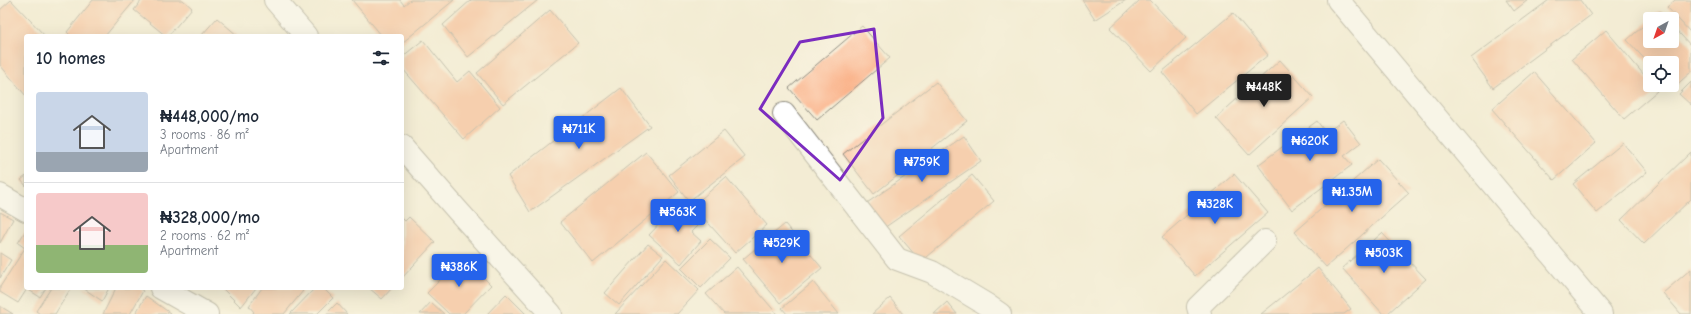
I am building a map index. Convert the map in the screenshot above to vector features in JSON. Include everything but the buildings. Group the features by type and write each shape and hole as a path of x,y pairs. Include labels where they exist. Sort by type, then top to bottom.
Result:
{"street":[{"path":"275,0 304,34"},
{"path":"1338,0 1601,314"},
{"path":"784,114 897,259 932,272 1000,314"},
{"path":"404,149 551,314"},
{"path":"0,195 24,209"},
{"path":"1200,314 1198,307 1265,241"},
{"path":"165,290 207,314"}],"highlighted area":[{"path":"874,29 883,118 840,180 760,109 800,42"}]}
